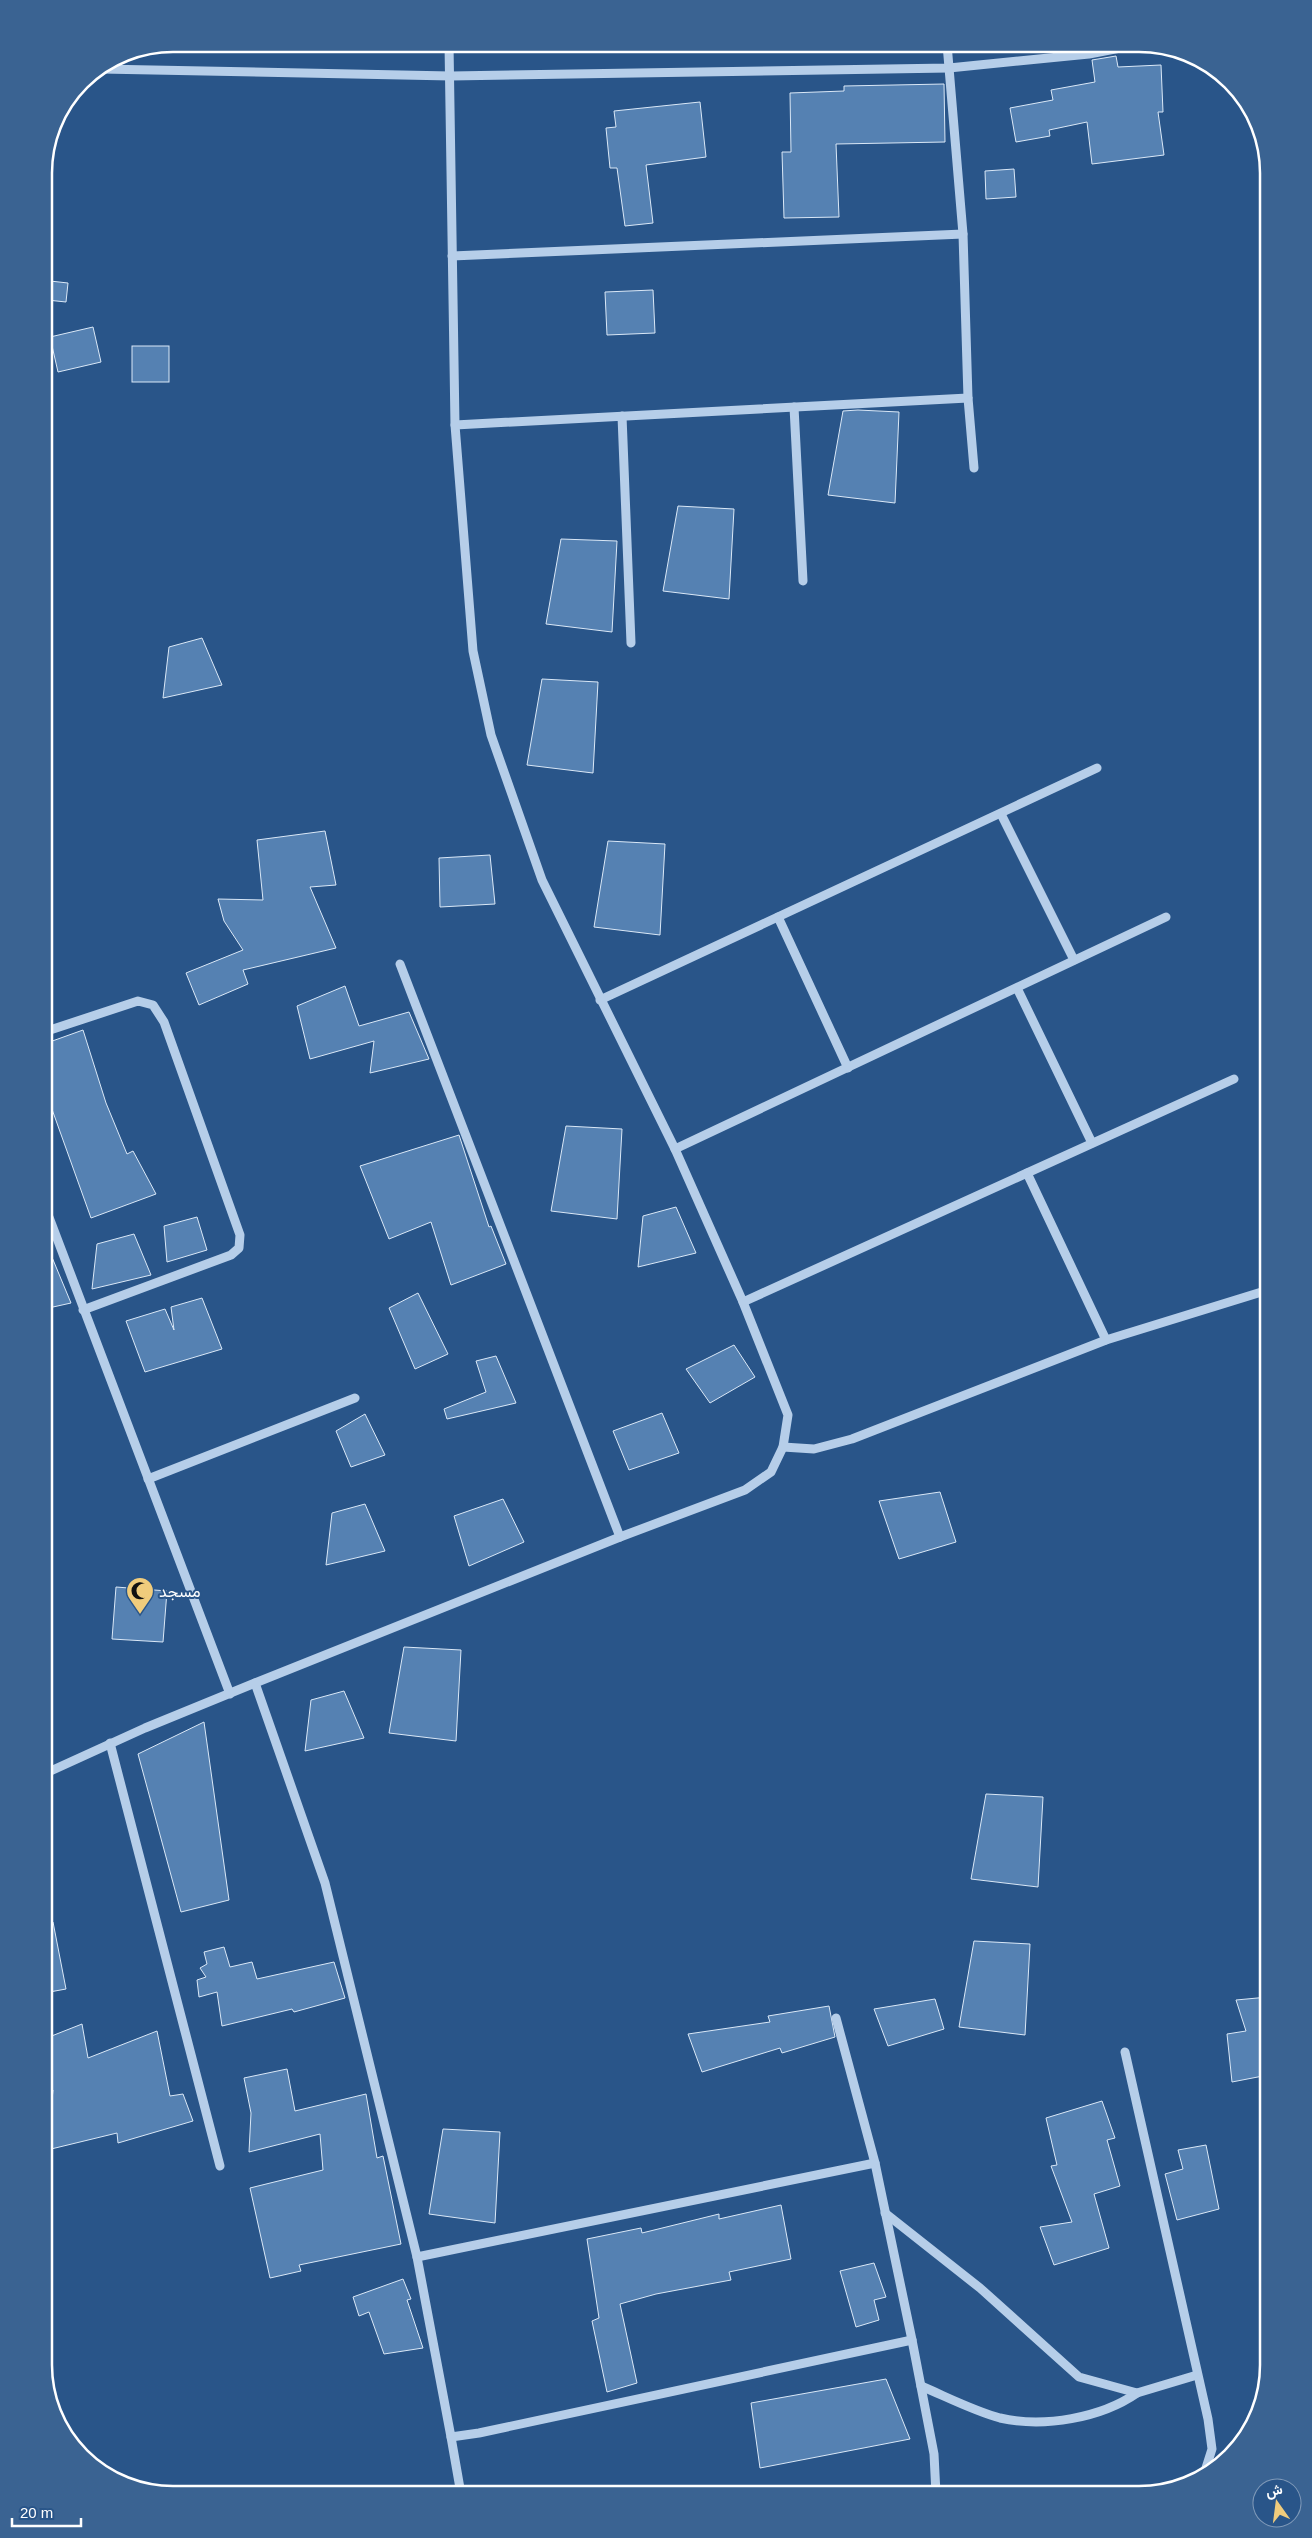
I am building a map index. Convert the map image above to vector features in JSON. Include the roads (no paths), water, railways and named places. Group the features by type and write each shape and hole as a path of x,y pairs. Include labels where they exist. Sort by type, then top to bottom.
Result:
{"street":[{"path":"52,1770 110,1743 255,1683 620,1537 745,1490 771,1472 783,1447 788,1414 743,1302 675,1149 542,880 490,735 474,651 455,425 450,53"},
{"path":"948,53 963,234 968,398 974,468"},
{"path":"113,69 451,76 949,68 1094,53"},
{"path":"452,256 963,234"},
{"path":"455,425 968,398"},
{"path":"794,407 803,581"},
{"path":"622,416 632,644"},
{"path":"600,1000 1097,768"},
{"path":"1001,814 1074,960"},
{"path":"778,917 848,1068"},
{"path":"675,1149 1166,917"},
{"path":"400,964 620,1537"},
{"path":"1017,988 1092,1143"},
{"path":"53,1029 138,1001 153,1005 164,1022 240,1234 239,1248 231,1256 83,1310"},
{"path":"743,1302 1234,1079"},
{"path":"1027,1173 1106,1340"},
{"path":"53,1227 230,1694"},
{"path":"783,1447 814,1449 852,1439 1106,1340 1260,1292"},
{"path":"148,1479 355,1398"},
{"path":"255,1683 325,1884 417,2257 459,2485"},
{"path":"110,1743 220,2166"},
{"path":"836,2018 875,2164 934,2454 936,2486"},
{"path":"1125,2052 1208,2419 1212,2449 1207,2464"},
{"path":"417,2257 875,2164"},
{"path":"885,2212 980,2288 1079,2377 1137,2393"},
{"path":"451,2437 479,2433 912,2340"},
{"path":"921,2386 1001,2418 1055,2422 1119,2406 1137,2393 1197,2375"}],"place":[{"name":"مسجد","path":"140,1615"}]}
